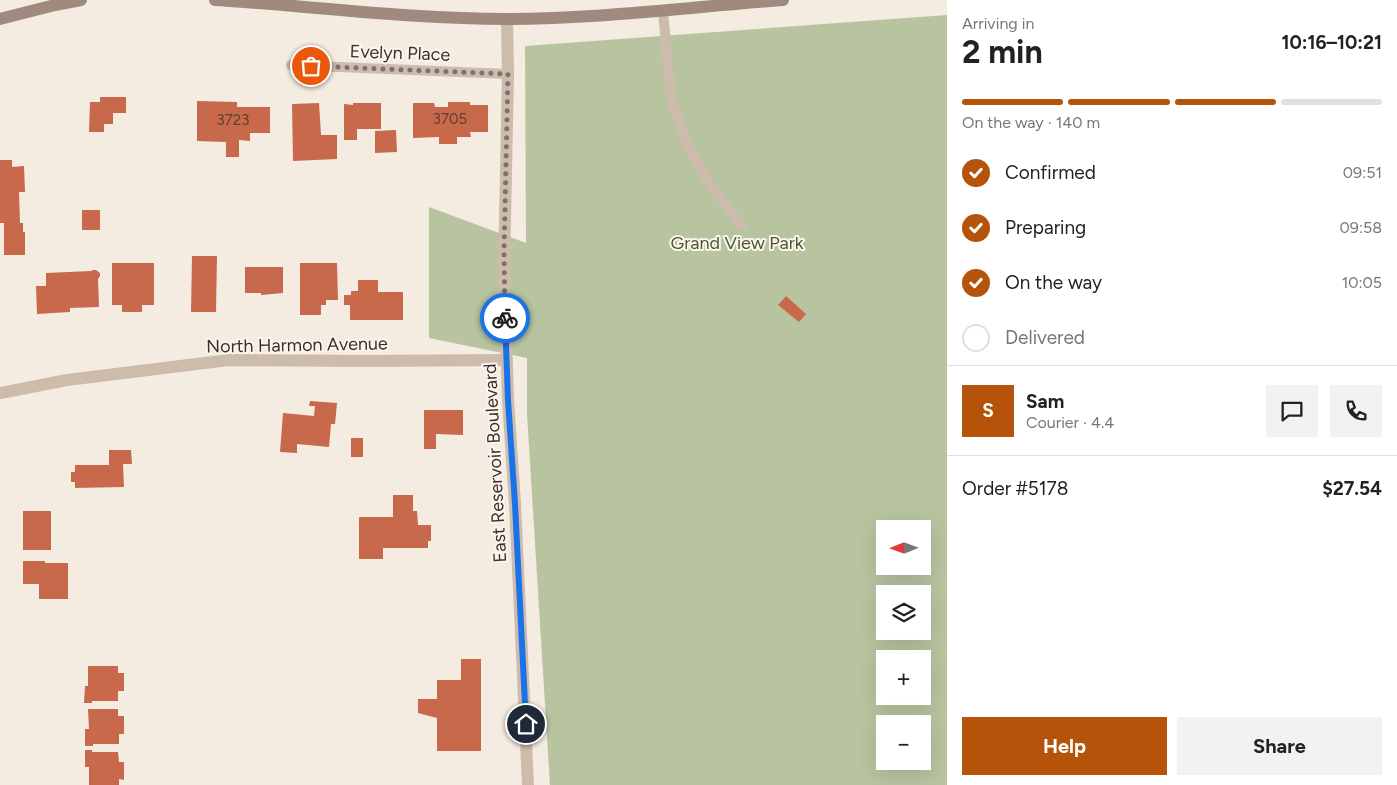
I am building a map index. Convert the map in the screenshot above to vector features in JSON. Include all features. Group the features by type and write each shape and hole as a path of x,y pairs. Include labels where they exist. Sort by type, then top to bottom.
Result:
{"street":[{"path":"0,20 80,0"},
{"path":"215,0 386,14 507,19 616,14 784,0"},
{"name":"East Reservoir Boulevard","path":"507,19 508,74 504,251 506,360 515,504 528,785"},
{"name":"North Harmon Avenue","path":"0,393 67,380 229,360 506,360"}],"lane":[{"path":"663,10 671,99 688,146 711,187 742,226"},
{"name":"Evelyn Place","path":"291,65 508,74"}],"green space":[{"name":"Grand View Park","path":"947,15 947,785 550,785 527,414 527,358 429,338 429,207 526,243 525,46"}],"building":[{"path":"100,97 126,97 126,113 113,113 113,124 104,124 104,132 89,132 90,102 100,102"},
{"path":"197,101 237,102 237,107 270,107 270,133 250,133 250,141 239,140 239,157 226,157 226,142 197,141"},
{"path":"448,102 470,102 470,105 488,105 488,132 470,132 471,137 457,137 457,144 439,144 439,137 413,138 413,103 434,103 435,107 448,107"},
{"path":"319,103 321,135 337,135 337,159 293,161 292,104"},
{"path":"353,103 381,103 381,129 357,129 357,140 344,140 344,104 353,105"},
{"path":"396,130 397,152 375,153 375,131"},
{"path":"0,160 12,160 12,167 24,166 25,192 19,192 20,223 23,223 23,232 25,232 25,255 4,255 4,223 0,223"},
{"path":"82,210 100,210 100,230 82,230"},
{"path":"192,256 217,256 216,312 191,312"},
{"path":"112,263 154,263 154,305 142,305 142,312 122,312 122,305 112,305"},
{"path":"300,263 337,263 338,300 326,300 326,305 321,305 321,315 300,315"},
{"path":"245,267 283,267 283,293 261,295 261,293 245,293"},
{"path":"93,270 100,273 98,279 99,307 70,308 70,312 37,314 36,286 46,286 46,273"},
{"path":"358,280 378,280 378,292 403,292 403,320 350,320 350,305 344,305 344,295 351,295 351,291 358,291"},
{"path":"786,296 806,314 799,322 778,305"},
{"path":"310,401 337,403 335,424 331,424 329,447 297,444 297,453 280,452 283,413 314,416 315,406 309,406"},
{"path":"424,410 463,410 463,435 436,434 436,449 424,449"},
{"path":"351,438 363,438 363,457 351,457"},
{"path":"109,450 131,450 132,464 123,464 124,487 75,488 75,482 71,482 71,472 75,472 75,465 109,465"},
{"path":"393,495 413,495 413,511 417,511 418,525 431,525 431,541 428,541 428,548 383,548 383,559 359,559 359,517 393,517"},
{"path":"23,511 51,511 51,550 23,550"},
{"path":"23,561 68,563 68,599 39,599 39,584 23,584"},
{"path":"461,659 481,659 481,751 437,751 437,718 418,713 418,699 437,699 437,680 461,680"},
{"path":"88,666 118,666 118,673 124,673 124,691 118,691 118,701 92,701 92,703 84,703 85,686 88,686"},
{"path":"88,709 118,709 118,716 124,716 124,734 119,734 119,744 93,744 93,746 85,746 85,729 89,729"},
{"path":"85,750 92,750 92,752 118,752 119,762 124,762 124,780 119,779 119,785 89,785 89,767 85,767"}],"way so far":[{"path":"311,66 508,74 504,214 505,318"}],"route":[{"path":"505,318 526,724"}]}
